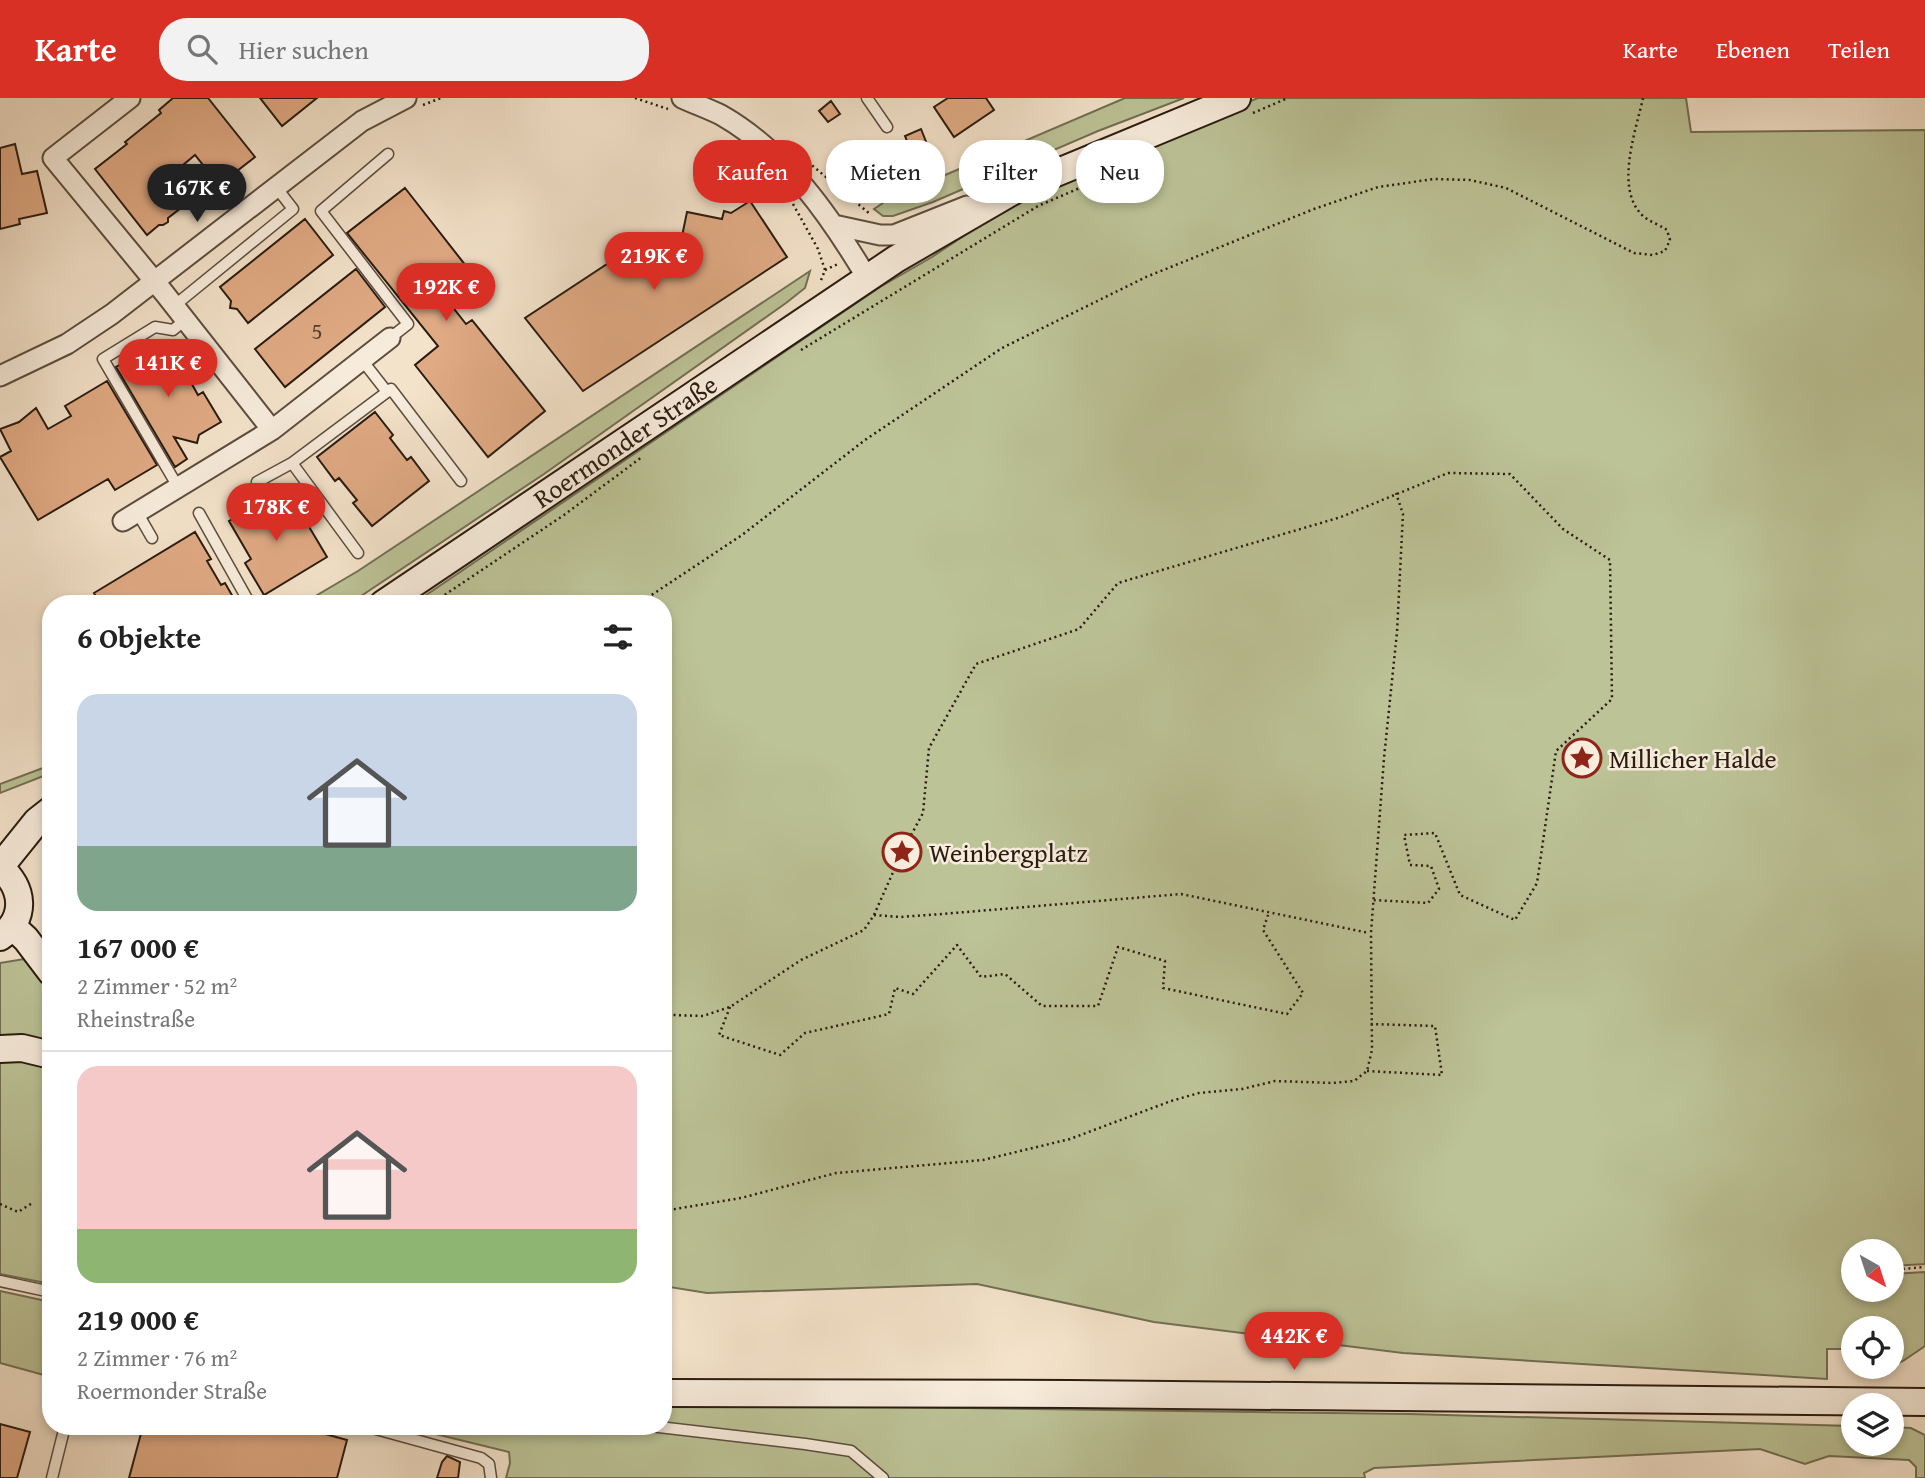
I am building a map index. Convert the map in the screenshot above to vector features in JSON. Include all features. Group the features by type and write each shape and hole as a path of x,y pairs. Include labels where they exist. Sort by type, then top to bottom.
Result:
{"main road":[{"name":"Roermonder Straße","path":"1062,173 1244,106"},
{"name":"Roermonder Straße","path":"396,595 867,278 992,203"},
{"path":"42,817 0,867 17,887 20,901 18,914 6,932 26,939 42,960"},
{"path":"0,1049 22,1048 42,1053"},
{"path":"672,1393 1138,1394 1925,1402"}],"street":[{"path":"130,98 53,158 272,430"},
{"path":"0,376 67,344 155,283 362,121 406,98"},
{"path":"677,104 721,115 755,138 784,164 834,225 867,278"},
{"path":"834,225 894,235 973,203"},
{"path":"130,516 272,430 390,338"}],"lane":[{"path":"867,98 887,127"},
{"path":"388,154 321,211 408,324 390,338"},
{"path":"178,487 103,359 155,327 173,330 179,313 293,209 276,187"},
{"path":"362,360 387,392"},
{"path":"257,482 292,463 391,389 461,481"},
{"path":"292,463 358,553"},
{"path":"199,513 245,595"},
{"path":"130,516 152,538"},
{"path":"0,1281 42,1290"},
{"path":"672,1429 851,1451 883,1478"},
{"path":"52,1478 63,1435"},
{"path":"398,1435 481,1458 489,1464 491,1478"}],"path":[{"path":"635,98 677,104"},
{"path":"1244,106 1288,98"},
{"path":"652,595 742,535 865,440 1002,348 1146,278 1314,209 1378,187 1434,179 1470,180 1506,188 1634,253 1653,255 1664,251 1670,240 1667,230 1644,216 1632,202 1628,188 1628,173 1643,98"},
{"path":"801,350 1038,206 1076,189"},
{"path":"792,203 818,249 825,270"},
{"path":"444,595 564,515 650,451"},
{"path":"672,1015 703,1016 730,1007 801,960 864,930 874,915 923,813 929,748 975,664 1079,629 1118,583 1341,517 1448,473 1510,474 1563,529 1610,561 1612,699 1556,751 1537,883 1515,920 1460,895 1435,833 1404,835 1410,865 1431,866 1439,889 1428,902 1373,900"},
{"path":"672,1209 741,1198 836,1173 983,1160 1070,1139 1199,1093 1242,1089 1275,1082 1354,1081 1367,1071 1372,1050 1370,1024 1373,900 1397,632 1403,514 1396,493"},
{"path":"874,915 910,917 1181,894 1371,933"},
{"path":"730,1007 719,1035 780,1055 804,1033 889,1014 895,988 913,994 957,945 981,977 1005,974 1042,1006 1098,1006 1118,947 1165,961 1163,988 1287,1014 1303,993 1263,930 1269,912"},
{"path":"1367,1071 1442,1075 1435,1026 1370,1024"},
{"path":"0,1204 18,1212 34,1202"},
{"path":"1904,1269 1925,1267"}],"green space":[{"path":"1125,98 1184,98 1062,146 1062,140 1027,140"},
{"path":"1258,98 1686,98 1691,132 1925,130 1925,1264 1904,1265 1904,1239 1841,1239 1841,1302 1904,1302 1904,1273 1925,1272 1925,1346 1904,1360 1904,1316 1841,1316 1841,1349 1827,1349 1827,1379 1403,1353 1154,1322 977,1284 707,1293 672,1287 672,595 426,595 880,287 932,257 1013,203 1062,203 1062,178 1076,173 1076,203 1164,203 1164,140 1155,140"},
{"path":"959,169 959,191 945,197 945,175"},
{"path":"883,203 930,203 893,216 883,216 874,209"},
{"path":"810,271 805,288 786,303 544,474 362,595 317,595 358,571"},
{"path":"42,768 42,777 0,793 0,784"},
{"path":"24,959 42,981 42,1046 0,1043 0,963"},
{"path":"0,1055 42,1060 42,1282 0,1274"},
{"path":"0,1291 42,1300 42,1375 0,1363"},
{"path":"672,1401 736,1405 1410,1414 1841,1426 1841,1456 1904,1456 1904,1428 1925,1435 1925,1478 1916,1478 1916,1467 1909,1460 1829,1456 1805,1464 1760,1449 1374,1468 1364,1473 1365,1478 506,1478 510,1463 509,1452 440,1435 672,1435"}],"building":[{"path":"173,98 208,98 255,157 219,185 195,155 170,176 190,201 168,218 168,222 159,225 147,235 95,169 127,144 125,142 161,113 159,110"},
{"path":"260,98 317,98 282,126"},
{"path":"948,98 986,98 994,110 954,137 934,107"},
{"path":"831,101 840,114 828,122 819,111"},
{"path":"921,129 925,140 907,140 905,136"},
{"path":"15,144 22,174 37,171 47,213 19,219 20,224 0,229 0,148"},
{"path":"405,188 477,280 457,296 451,305 466,324 472,320 545,411 488,457 415,365 438,346 347,233"},
{"path":"751,203 787,257 583,391 525,318 645,239 680,246 687,212 722,219 724,211 731,213"},
{"path":"305,219 333,255 248,323 237,309 230,308 231,301 220,287"},
{"path":"356,269 385,307 285,387 255,349"},
{"path":"161,340 179,370 183,368 198,395 203,392 221,422 199,435 197,443 174,437 187,459 175,467 116,367 139,353 140,347 146,349"},
{"path":"107,381 157,465 115,490 108,479 38,520 0,457 11,451 0,429 19,422 36,408 48,429 71,416 65,406"},
{"path":"375,412 393,435 390,438 407,460 411,457 429,481 372,526 353,503 357,500 339,478 335,481 317,457"},
{"path":"280,491 302,528 308,525 327,557 264,595 245,563 251,559 229,521"},
{"path":"195,532 211,559 207,561 221,585 225,583 232,595 95,595 94,593"},
{"path":"0,1424 30,1432 17,1478 0,1478"},
{"path":"141,1435 329,1435 347,1440 337,1478 129,1478"},
{"path":"447,1456 460,1462 458,1478 437,1478"}],"place":[{"name":"Millicher Halde","path":"1582,758"},
{"name":"Weinbergplatz","path":"902,852"}]}
